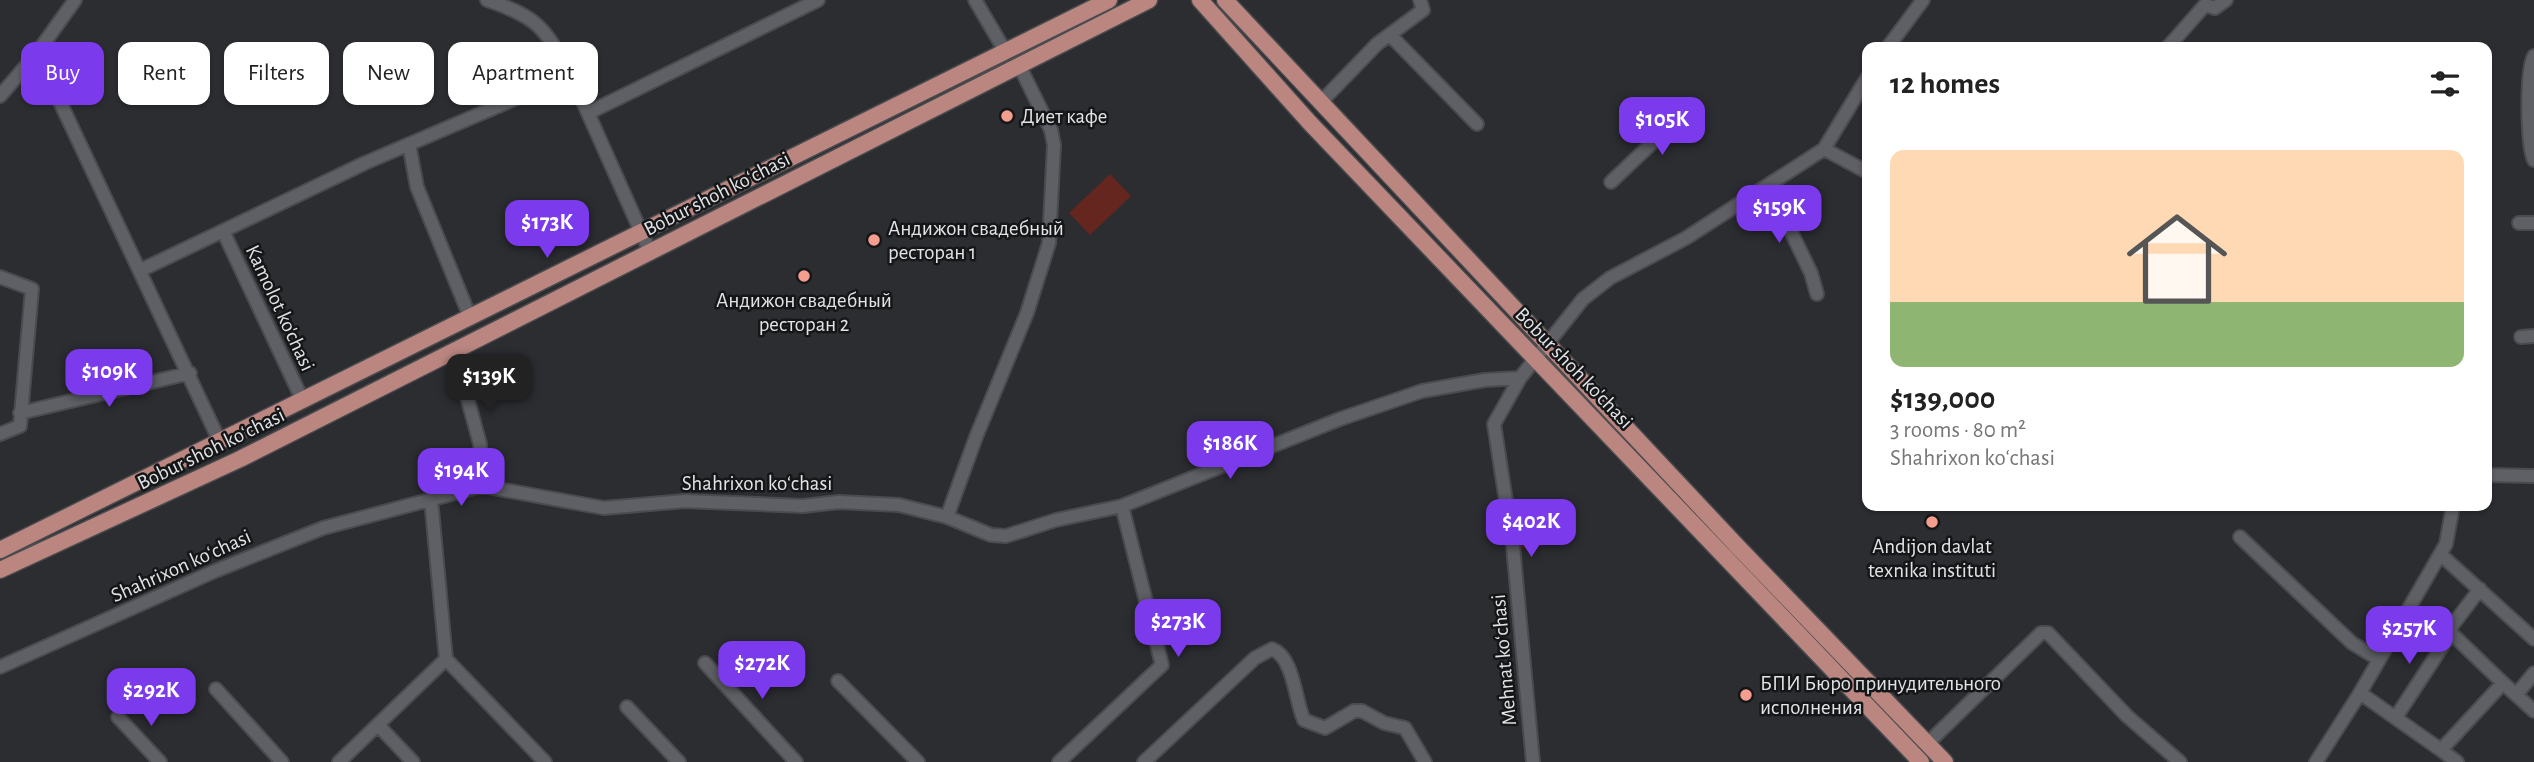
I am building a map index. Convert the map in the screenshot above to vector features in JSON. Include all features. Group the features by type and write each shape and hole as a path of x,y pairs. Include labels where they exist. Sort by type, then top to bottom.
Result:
{"main road":[{"name":"Bobur shoh koʻchasi","path":"0,550 1109,0"},
{"name":"Bobur shoh koʻchasi","path":"0,570 240,459 1149,0"},
{"name":"Bobur shoh ko'chasi","path":"1200,0 1219,25 1310,123 1921,762"},
{"name":"Bobur shoh ko'chasi","path":"1225,0 1945,762"}],"street":[{"path":"45,42 75,0"},
{"path":"487,0 513,9 544,28 552,42"},
{"path":"588,113 818,0"},
{"path":"975,0 1005,51"},
{"path":"1320,103 1377,44 1423,10 1420,0"},
{"path":"1892,42 1923,0"},
{"path":"2172,42 2201,3 2215,8 2226,0"},
{"path":"1390,35 1477,124"},
{"path":"2534,57 2530,78 2531,147 2534,160"},
{"path":"947,517 976,437 1027,313 1049,243 1054,145 1051,130 1019,65"},
{"path":"0,96 21,72"},
{"path":"1548,344 1583,299 1610,278 1686,237 1824,149 1862,86"},
{"path":"62,105 190,373 220,442"},
{"path":"141,270 409,144 501,105"},
{"path":"584,105 650,252"},
{"path":"1611,182 1689,108"},
{"path":"409,144 417,187 470,317"},
{"path":"1824,149 1862,169"},
{"path":"1769,186 1811,273 1817,294"},
{"path":"2519,223 2534,223"},
{"name":"Kamolot ko'chasi","path":"223,231 303,401"},
{"path":"0,277 32,289 20,426 0,434"},
{"name":"Mehnat koʻchasi","path":"1533,762 1513,546 1494,424 1520,378 1548,344"},
{"path":"454,349 480,444 482,486"},
{"path":"20,413 190,373"},
{"name":"Shahrixon koʻchasi","path":"0,667 215,571 323,528 482,486 550,501 604,508 685,501 803,506 852,503 899,505 947,517 991,534 1006,536 1056,520 1122,506 1340,419 1422,391 1485,380 1520,378"},
{"path":"2492,475 2534,476"},
{"path":"431,499 446,659 545,762"},
{"path":"1059,762 1162,665 1122,506"},
{"path":"2316,762 2360,693 2446,544 2453,511"},
{"path":"2240,537 2352,643 2378,659"},
{"path":"2440,554 2534,639"},
{"path":"2396,717 2451,633 2451,627 2480,589"},
{"path":"1928,743 2041,633 2048,633 2127,716 2180,762"},
{"path":"2451,633 2534,711"},
{"path":"1144,762 1255,658 1272,649 1280,654 1285,662 1304,720 1325,728 1354,711 1362,711 1384,723 1405,728 1425,762"},
{"path":"339,762 446,659"},
{"path":"705,663 796,762"},
{"path":"2516,695 2534,673"},
{"path":"838,681 918,762"},
{"path":"2441,750 2503,682"},
{"path":"216,689 282,762"},
{"path":"2360,693 2456,762"},
{"path":"627,707 679,762"},
{"path":"117,717 160,762"},
{"path":"378,725 413,762"}],"shaded area":[{"path":"1110,174 1131,196 1090,235 1069,213"},
{"path":"1536,500 1545,545 1521,549 1513,504"}],"place":[{"name":"Диет кафе","path":"1007,116"},
{"name":"Андижон свадебный ресторан 1","path":"874,240"},
{"name":"Андижон свадебный ресторан 2","path":"804,276"},
{"name":"Andijon davlat texnika instituti","path":"1932,522"},
{"name":"БПИ Бюро принудительного исполнения","path":"1746,695"}]}
